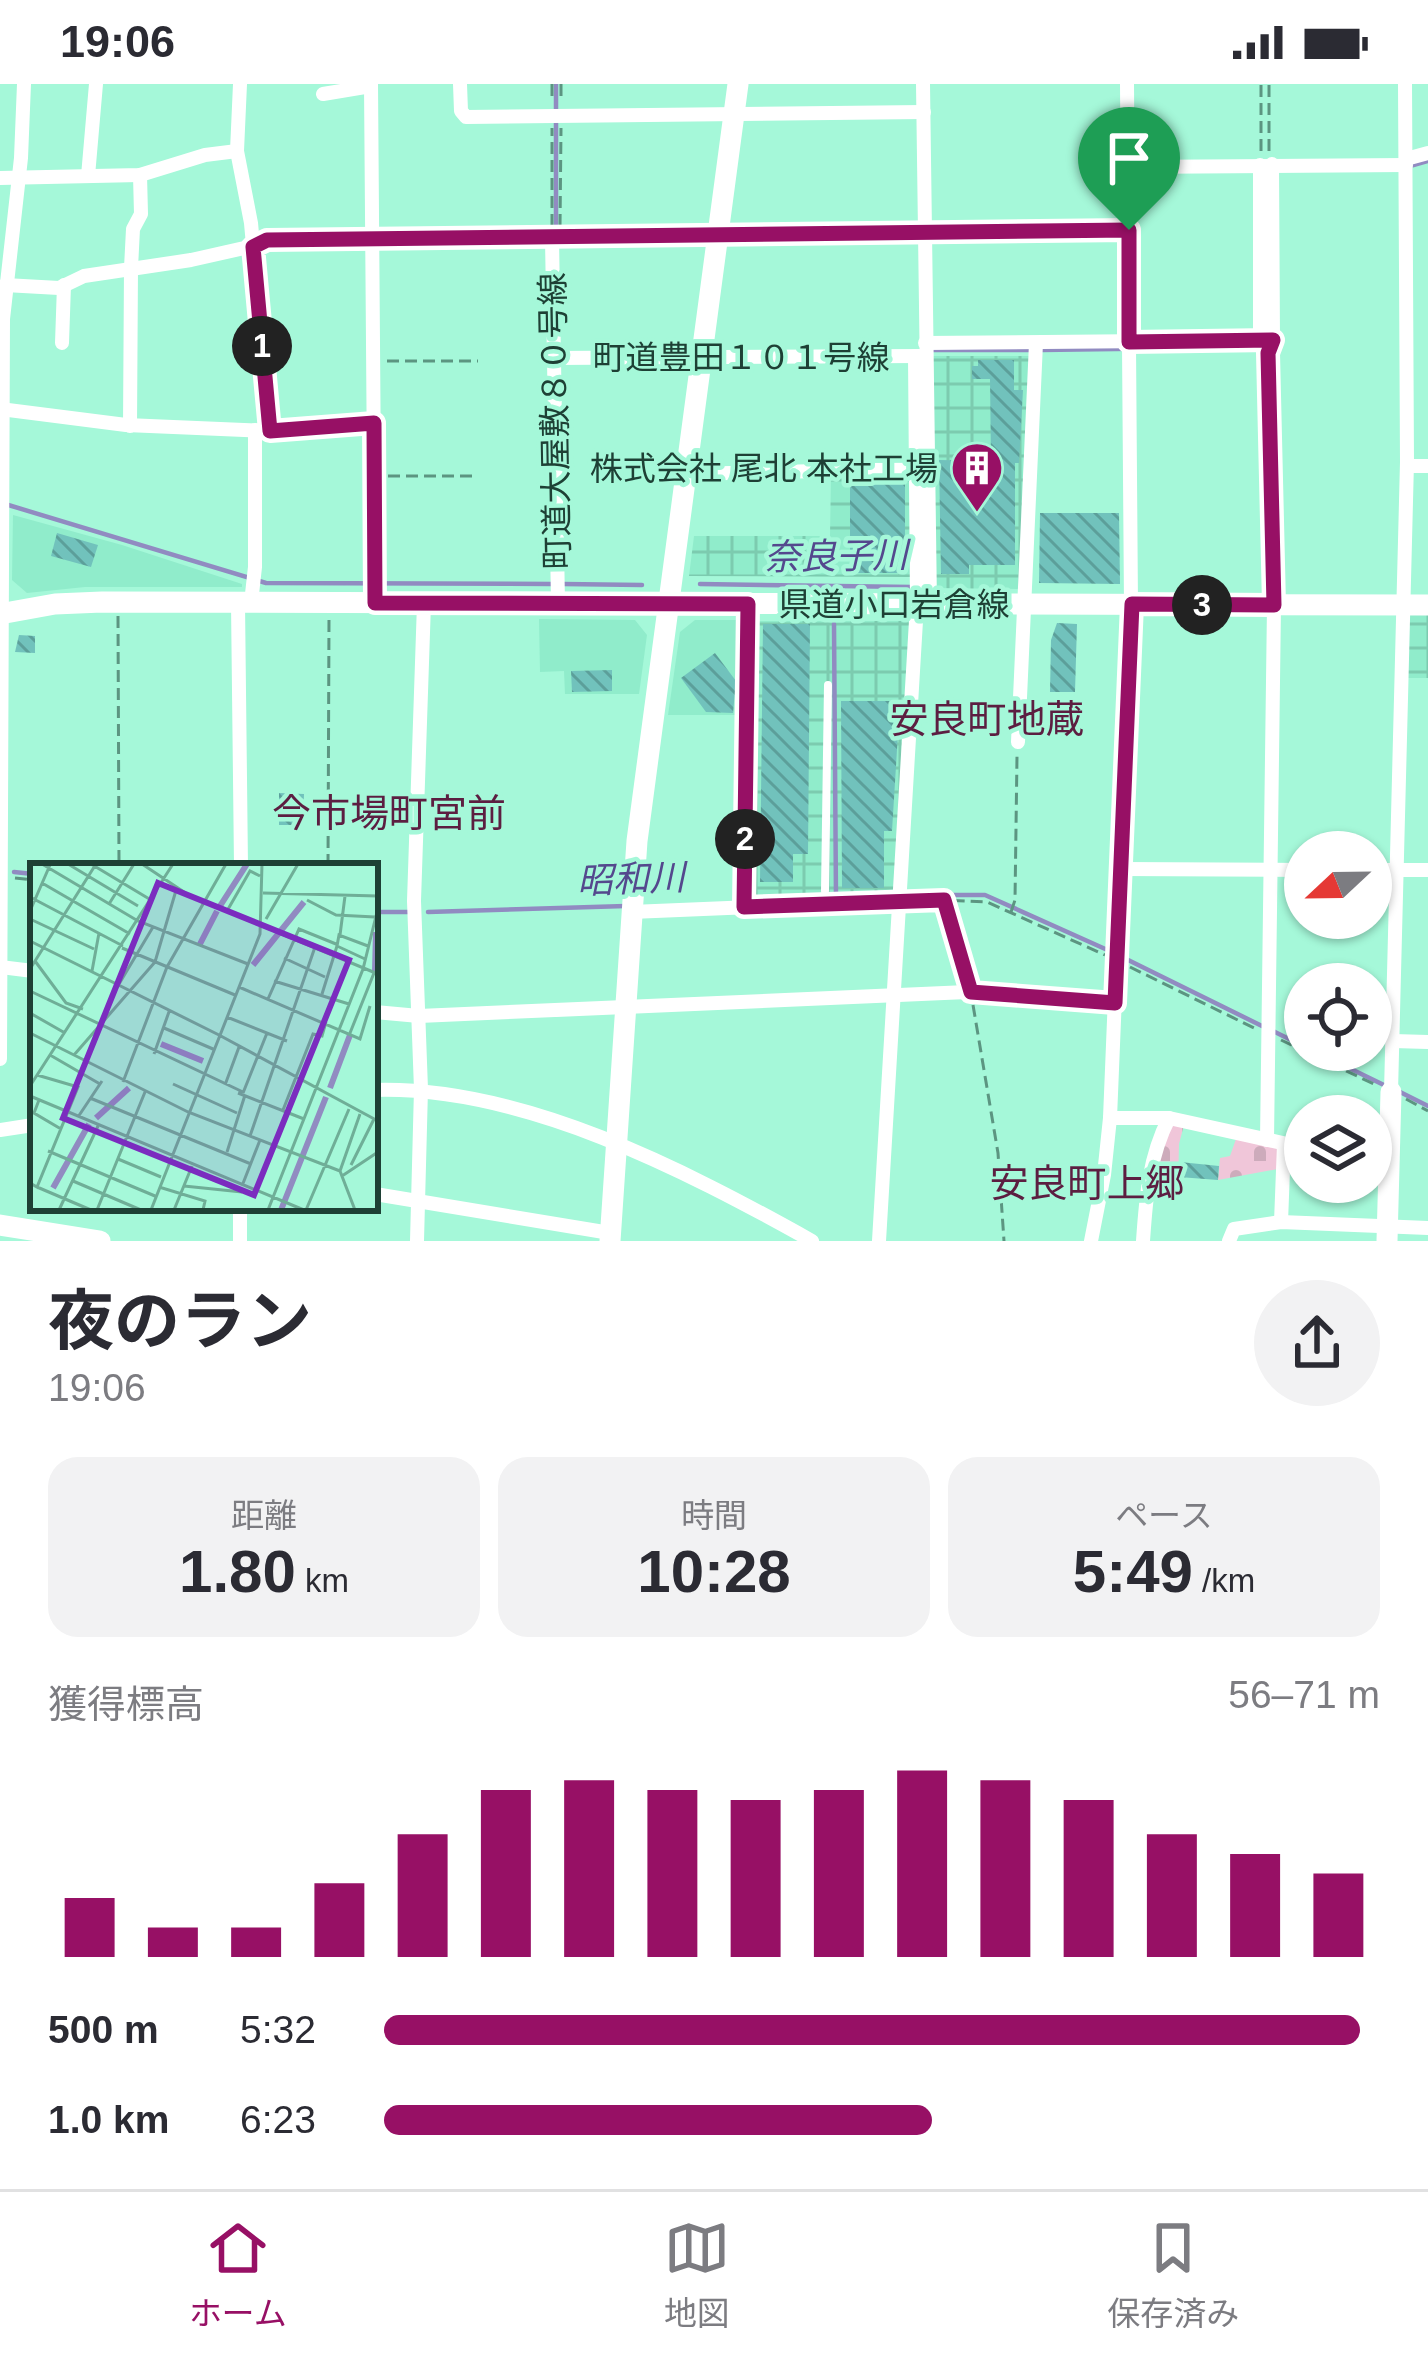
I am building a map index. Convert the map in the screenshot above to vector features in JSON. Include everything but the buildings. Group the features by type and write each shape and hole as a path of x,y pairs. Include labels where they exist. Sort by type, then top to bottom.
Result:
{"main road":[{"path":"610,1237 632,907 738,84"},
{"name":"県道小口岩倉線","path":"1,614 55,604 118,602 558,604 668,612 748,604 1428,605"},
{"path":"1389,1095 1391,1084"},
{"path":"1385,1203 1388,1234"},
{"path":"0,1225 100,1241"}],"street":[{"path":"0,1058 6,229 19,178 24,84"},
{"path":"88,176 96,84"},
{"path":"240,84 237,151 253,247 262,430 255,567 245,603 241,863"},
{"path":"460,84 461,112 466,117 924,112"},
{"path":"879,1241 892,994 924,604 923,84"},
{"path":"1091,1241 1110,1118 1132,604 1127,84"},
{"path":"1391,1084 1407,464 1405,84"},
{"path":"323,94 371,85 375,603"},
{"path":"0,178 140,175 205,155 237,151"},
{"path":"1127,166 1406,162 1428,153"},
{"path":"1267,164 1274,605 1267,1140"},
{"path":"130,426 131,268 133,229 141,214 140,175"},
{"path":"5,285 64,286 84,276 253,247 267,240 1129,230"},
{"name":"町道大屋敷８０号線","path":"552,238 558,604"},
{"path":"62,343 64,286"},
{"name":"町道豊田１０１号線","path":"554,358 1268,342"},
{"path":"1018,742 1036,344"},
{"path":"2,409 130,426 262,430 374,423"},
{"path":"1407,464 1428,466"},
{"path":"686,474 922,469"},
{"path":"417,1241 421,1089 414,901 424,603"},
{"path":"744,902 748,604"},
{"path":"1121,869 1284,871"},
{"path":"1392,870 1428,870"},
{"path":"632,907 900,895"},
{"path":"378,1012 419,1016 971,992 1115,1003"},
{"path":"1393,1041 1428,1042"},
{"path":"378,1090 421,1089 475,1098 614,1142 715,1186 805,1239"},
{"path":"1110,1118 1169,1118 1284,1144 1281,1222"},
{"path":"1143,1241 1156,1142 1169,1118"},
{"path":"0,1130 30,1125"},
{"path":"378,1194 610,1237"},
{"path":"1229,1241 1234,1229 1281,1222 1319,1222 1388,1234 1428,1228"},
{"path":"1318,1241 1319,1222"}],"lane":[{"path":"825,891 828,685"}],"path":[{"path":"552,84 552,238"},
{"path":"1261,84 1267,164"},
{"path":"1267,164 1269,84"},
{"path":"373,361 478,361"},
{"path":"374,476 478,476"},
{"path":"118,602 119,863"},
{"path":"328,863 329,603"},
{"path":"1011,913 1018,742"},
{"path":"900,895 975,899 1117,954 1391,1084 1428,1111"},
{"path":"944,900 971,992 998,1153 1004,1241"}],"shaded area":[{"path":"931,356 1032,356 1022,589 934,588"},
{"path":"909,473 911,577 689,576 694,536 830,536 831,475"},
{"path":"13,515 122,545 242,587 85,587 27,593 12,580"},
{"path":"1404,605 1428,605 1428,678 1402,678"},
{"path":"539,619 635,620 647,635 639,694 565,694 564,671 540,672"},
{"path":"695,620 744,620 744,715 668,715 680,632"},
{"path":"751,621 911,621 894,893 749,899"}],"green space":[{"path":"1169,1118 1185,1121 1178,1186 1147,1186"},
{"path":"1236,1139 1275,1146 1278,1169 1218,1180 1220,1158 1230,1156"}],"waterway":[{"path":"556,84 556,114"},
{"path":"556,123 556,231"},
{"name":"奈良子川","path":"1410,166 1428,161"},
{"name":"奈良子川","path":"1041,350 1264,347"},
{"name":"奈良子川","path":"927,350 1030,350"},
{"name":"奈良子川","path":"5,504 266,583 552,584"},
{"name":"奈良子川","path":"563,584 642,585"},
{"name":"奈良子川","path":"700,584 912,587"},
{"path":"834,624 836,899"},
{"name":"昭和川","path":"14,872 30,874"},
{"name":"昭和川","path":"901,895 985,895 1112,952"},
{"name":"昭和川","path":"428,912 626,906"},
{"name":"昭和川","path":"378,912 410,912"},
{"name":"昭和川","path":"1122,957 1262,1026"},
{"name":"昭和川","path":"1273,1031 1284,1036"},
{"name":"昭和川","path":"1355,1071 1388,1087"},
{"name":"昭和川","path":"1398,1091 1428,1106"}],"place":[{"name":"株式会社 尾北 本社工場","path":"977,514"}],"district":[{"name":"安良町地蔵","path":"987,719"},
{"name":"今市場町宮前","path":"389,813"},
{"name":"安良町上郷","path":"1087,1183"}],"route":[{"path":"1129,230 1129,342 1273,340 1268,353 1274,605 1132,604 1115,1003 971,992 944,900 744,907 748,604 375,603 374,423 270,431 253,247 267,240 1129,230"}]}
